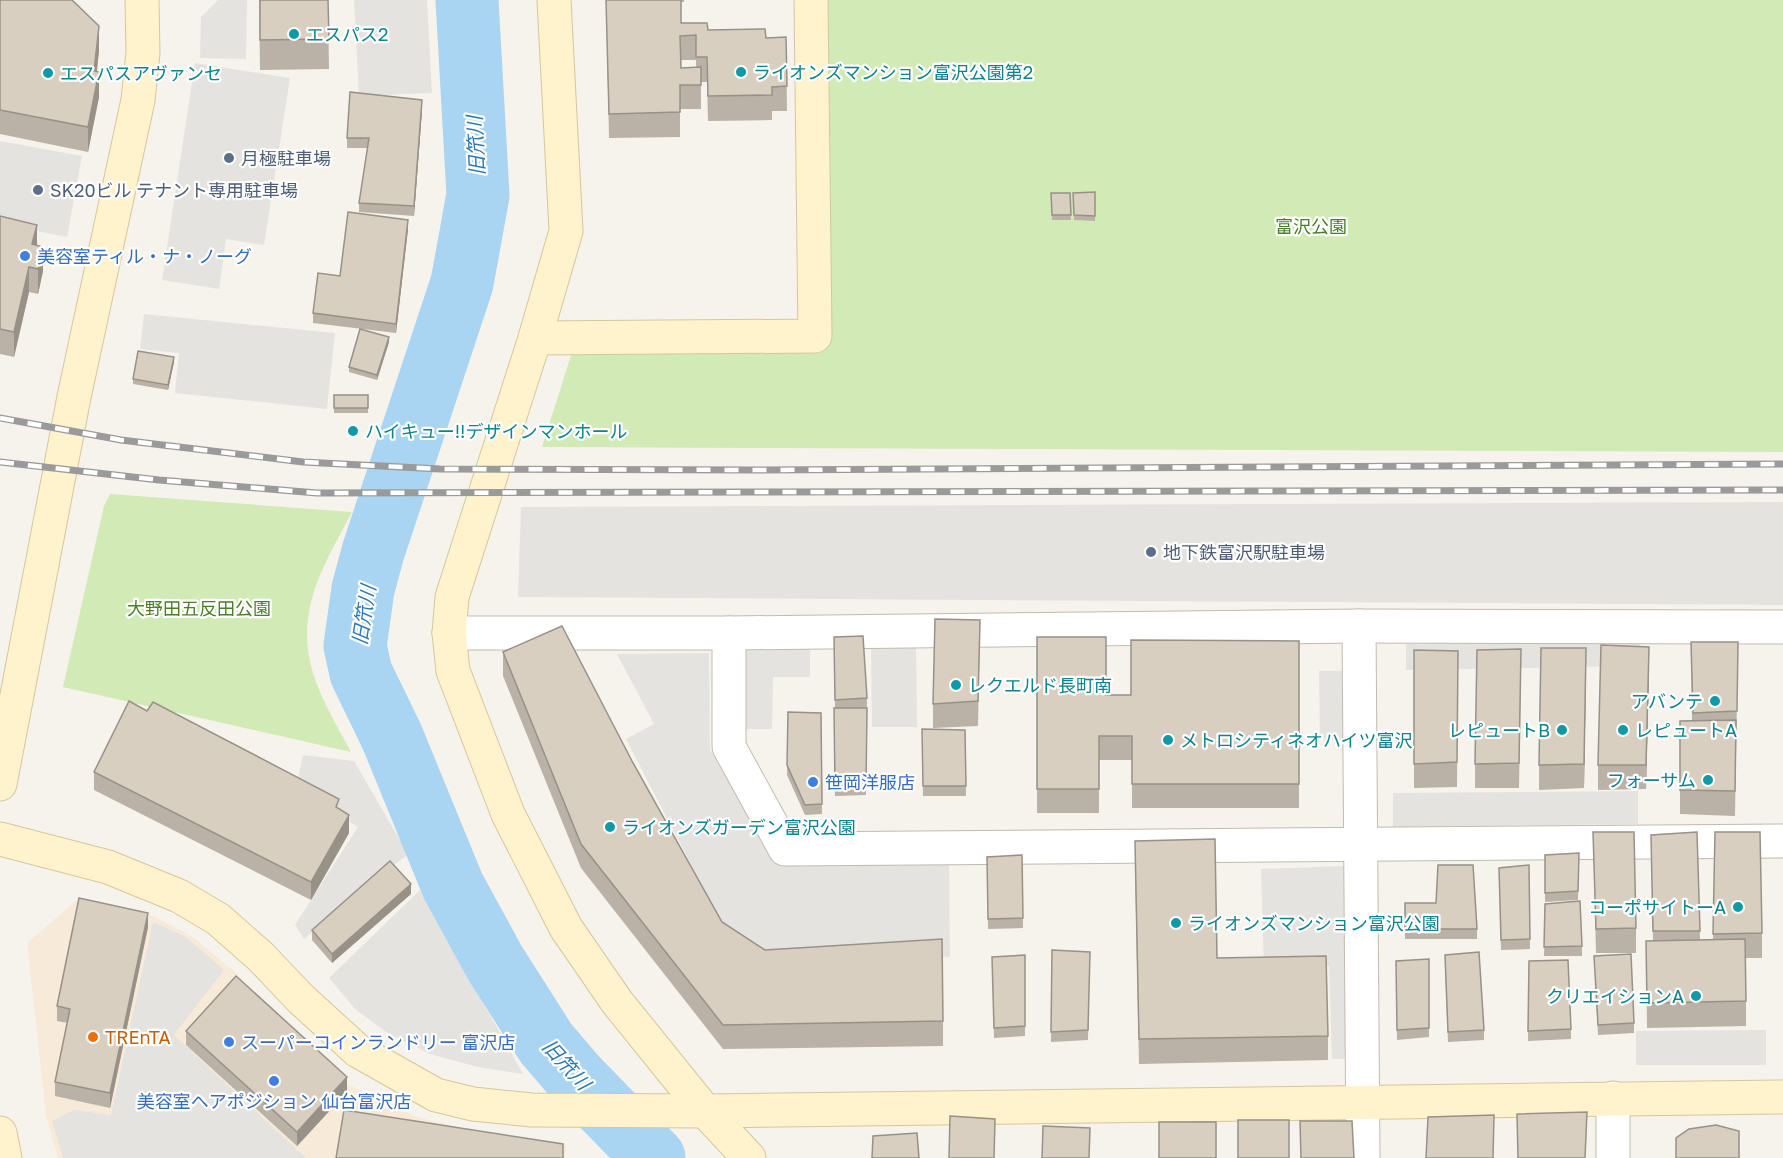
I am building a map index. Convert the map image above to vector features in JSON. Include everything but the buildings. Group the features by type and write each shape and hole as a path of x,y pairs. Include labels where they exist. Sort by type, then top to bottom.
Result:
{"street":[{"path":"0,784 74,397 138,100 143,53 142,0"},
{"path":"554,0 566,231 535,338 452,597 449,633 453,671 508,814 566,928 618,1002 705,1111 749,1158"},
{"path":"535,338 815,336 811,0"},
{"path":"449,633 729,633 1359,626 1783,627"},
{"path":"1359,626 1363,1158"},
{"path":"729,633 729,747 785,849 1783,841"},
{"path":"0,839 108,867 179,896 218,919 358,1051 436,1095 473,1104 575,1110 705,1111 1783,1097"},
{"path":"1613,1098 1613,1158"},
{"path":"0,1133 5,1158"}],"shaded area":[{"path":"218,0 247,0 246,59 200,58 201,17"},
{"path":"354,0 427,0 432,93 359,96"},
{"name":"月極駐車場","path":"195,63 290,78 264,245 226,239 219,289 162,280"},
{"name":"SK20ビル テナント専用駐車場","path":"0,141 82,156 67,237 0,224"},
{"path":"144,314 335,333 327,409 175,393 179,353 140,349"},
{"name":"地下鉄富沢駅駐車場","path":"1783,502 1783,605 518,597 521,507"},
{"path":"1640,640 1641,666 1406,670 1406,644"},
{"path":"916,643 917,727 872,727 871,644"},
{"path":"743,647 810,648 810,677 773,677 772,729 742,729"},
{"path":"709,653 710,750 777,856 949,854 950,957 775,959 729,938 626,739 654,724 617,654"},
{"path":"1319,671 1347,671 1348,740 1320,740"},
{"path":"303,755 354,761 408,854 304,939 295,925 358,827 296,788"},
{"path":"1638,791 1638,824 1393,827 1393,793"},
{"path":"1344,866 1350,1059 1332,1059 1329,966 1264,969 1261,869"},
{"path":"420,890 523,1074 478,1067 430,1054 389,1034 356,1010 329,978"},
{"path":"79,898 143,911 193,937 235,972 338,1080 417,1117 482,1134 566,1144 565,1158 58,1158 46,1116 27,943"},
{"path":"153,922 186,937 224,970 174,1035 306,1158 63,1158 52,1121 74,1110 111,1115"},
{"path":"1766,1030 1766,1065 1636,1065 1636,1031"}],"green space":[{"name":"富沢公園","path":"826,0 1783,0 1783,452 542,447 573,349 828,347"},
{"name":"大野田五反田公園","path":"110,494 352,512 322,570 315,589 307,629 308,650 316,683 351,752 63,687 104,506"}],"waterway":[{"name":"旧笊川","path":"467,0 478,195 462,283 373,552 363,589 355,646 361,673 392,737 453,886 495,963 546,1043 575,1077 654,1158"}],"railway":[{"path":"0,418 121,440 303,462 440,469 762,470 1783,464"},
{"path":"0,462 159,480 317,493 1783,490"}],"place":[{"name":"エスパス2","path":"294,34"},
{"name":"ライオンズマンション富沢公園第2","path":"741,72"},
{"name":"エスパスアヴァンセ","path":"48,73"},
{"name":"月極駐車場","path":"229,158"},
{"name":"SK20ビル テナント専用駐車場","path":"38,190"},
{"name":"美容室ティル・ナ・ノーグ","path":"25,256"},
{"name":"ハイキュー!!デザインマンホール","path":"353,431"},
{"name":"地下鉄富沢駅駐車場","path":"1151,552"},
{"name":"レクエルド長町南","path":"956,685"},
{"name":"アバンテ","path":"1715,701"},
{"name":"レピュートB","path":"1562,730"},
{"name":"レピュートA","path":"1623,730"},
{"name":"メトロシティネオハイツ富沢","path":"1168,740"},
{"name":"フォーサム","path":"1708,780"},
{"name":"笹岡洋服店","path":"813,782"},
{"name":"ライオンズガーデン富沢公園","path":"610,827"},
{"name":"コーポサイトーA","path":"1738,907"},
{"name":"ライオンズマンション富沢公園","path":"1176,923"},
{"name":"クリエイションA","path":"1696,996"},
{"name":"TREnTA","path":"93,1037"},
{"name":"スーパーコインランドリー 富沢店","path":"229,1042"},
{"name":"美容室ヘアポジション 仙台富沢店","path":"274,1081"}]}
